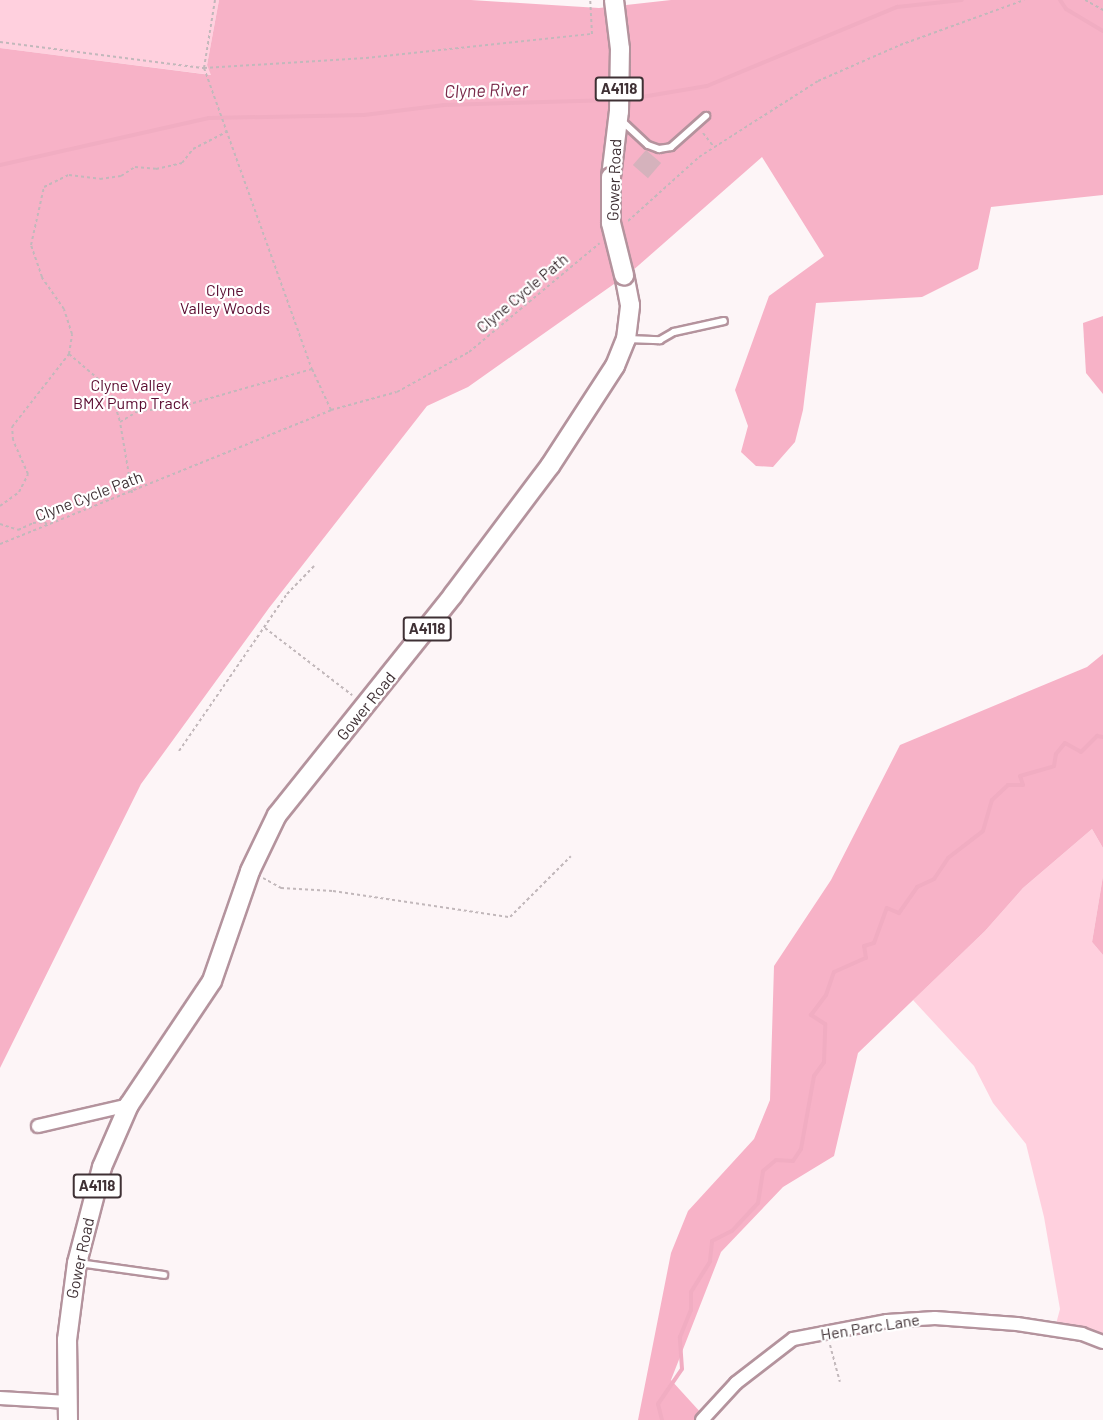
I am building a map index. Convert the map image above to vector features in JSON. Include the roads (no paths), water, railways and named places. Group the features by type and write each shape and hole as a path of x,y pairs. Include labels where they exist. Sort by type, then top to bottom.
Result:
{"main road":[{"name":"Gower Road","path":"68,1420 67,1341 77,1263 102,1167 129,1105 212,981 250,871 277,814 367,706 550,466 615,366 626,339 630,305 611,223 611,177 619,111 620,49 614,0"}],"street":[{"path":"38,1126 129,1105"},
{"name":"Hen Parc Lane","path":"702,1420 736,1383 793,1339 887,1321 935,1318 1017,1324 1082,1334 1103,1342"},
{"path":"0,1398 68,1401"}],"lane":[{"path":"619,111 623,125 658,149 671,147 706,116"},
{"path":"626,339 660,340 674,332 724,321"},
{"path":"77,1263 164,1275"}],"waterway":[{"name":"Clyne River","path":"624,100 707,86 897,7 962,0"},
{"name":"Clyne River","path":"1060,0 1066,9 1103,31"},
{"name":"Clyne River","path":"0,165 209,118 364,115 444,105 614,100"},
{"path":"662,1420 658,1404 682,1369 680,1337 691,1310 691,1292 710,1261 712,1241 732,1231 758,1203 763,1171 776,1160 793,1161 801,1149 814,1076 824,1062 825,1024 811,1015 826,995 834,972 866,958 864,946 874,943 887,908 899,913 917,887 934,879 948,858 983,831 992,800 1008,785 1023,785 1020,776 1054,766 1056,754 1065,743 1081,752 1097,736 1103,737"}],"park label":[{"name":"Clyne Valley Woods","path":"225,299"},
{"name":"Clyne Valley BMX Pump Track","path":"131,394"}]}
